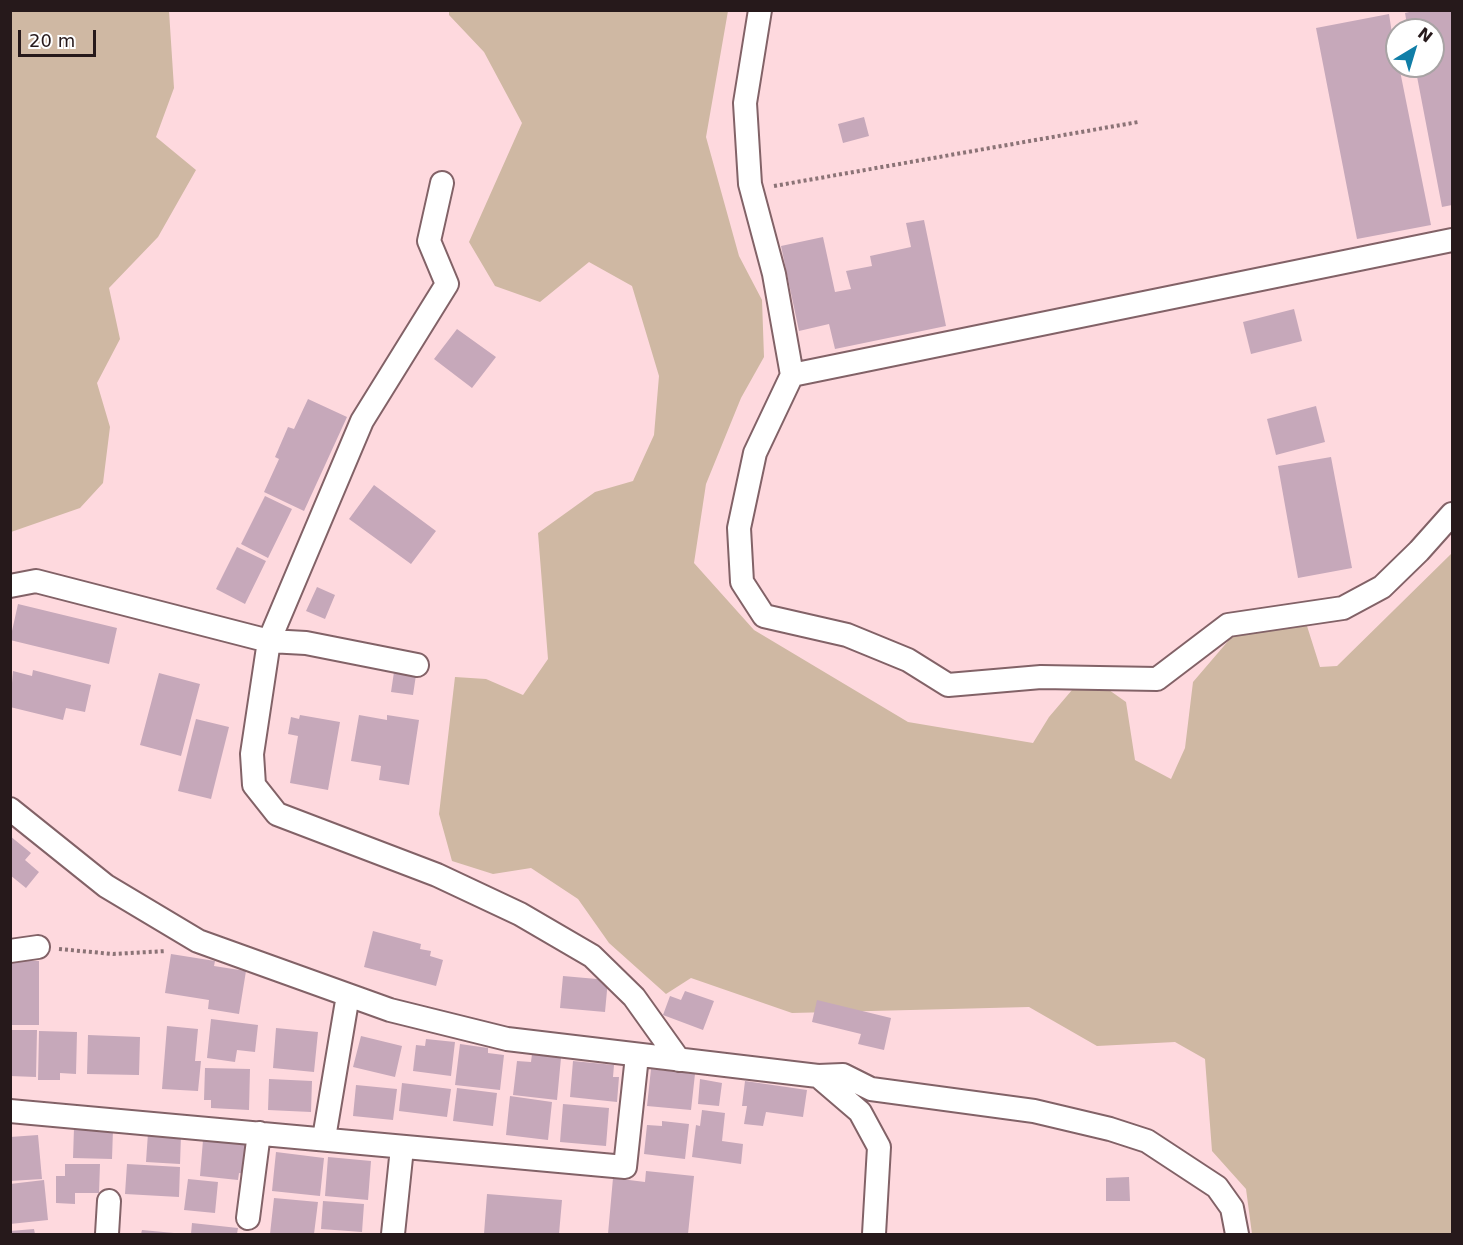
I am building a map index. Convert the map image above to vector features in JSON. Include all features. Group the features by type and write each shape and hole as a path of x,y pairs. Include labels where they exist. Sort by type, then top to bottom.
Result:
{"street":[{"path":"760,10 746,103 752,190 774,274 792,375 755,453 739,528 742,582 764,616 847,635 908,660 948,685 1041,677 1157,680 1228,626 1343,608 1382,587 1452,514"},
{"path":"442,183 429,241 447,284 362,421 269,641 252,754 254,785 277,814 437,875 520,914 592,956 634,997 679,1060"},
{"path":"792,375 1452,240"},
{"path":"10,586 36,581 269,641 306,643 417,665"},
{"path":"10,809 106,886 198,941 390,1010 507,1040 818,1076 843,1075 871,1089 1034,1111 1110,1129 1147,1141 1217,1187 1233,1208 1237,1234"},
{"path":"10,951 38,947"},
{"path":"324,1138 348,995"},
{"path":"10,1111 625,1167 637,1056"},
{"path":"818,1076 860,1112 879,1147 874,1234"},
{"path":"248,1218 259,1133"},
{"path":"393,1234 402,1148"},
{"path":"107,1234 109,1201"}],"path":[{"path":"752,190 1138,122"},
{"path":"38,947 113,954 187,949 198,941"}],"shaded area":[{"path":"11,10 169,11 174,88 156,137 196,170 158,237 109,288 120,339 97,383 110,427 103,483 80,508 11,532"},
{"path":"449,11 728,11 706,137 739,256 762,300 764,357 741,398 706,484 694,563 754,630 908,722 1033,743 1049,717 1072,690 1109,690 1126,702 1135,760 1171,779 1185,748 1193,682 1235,633 1307,626 1320,667 1337,666 1452,553 1452,1234 1252,1234 1246,1189 1212,1151 1205,1059 1175,1042 1097,1046 1029,1007 792,1013 691,978 666,994 609,943 578,899 531,868 493,874 452,861 439,814 455,677 486,679 523,695 548,659 538,533 595,492 633,481 654,435 659,376 632,286 589,262 540,302 495,286 469,242 522,123 484,52 449,15"}],"building":[{"path":"1418,10 1452,10 1452,205 1442,207 1417,78 1445,78 1445,18 1406,18 1405,13"},
{"path":"1389,14 1390,18 1385,18 1385,78 1401,78 1431,225 1357,239 1316,28"},
{"path":"864,117 869,136 843,143 838,124"},
{"path":"924,220 946,326 835,349 829,324 799,331 781,246 823,237 835,292 851,289 846,271 872,266 870,256 911,247 906,223"},
{"path":"1294,309 1302,341 1251,354 1243,322"},
{"path":"457,329 496,357 472,388 434,359"},
{"path":"308,399 347,417 304,511 264,492 279,459 275,457 288,427 294,429"},
{"path":"1316,406 1325,442 1276,455 1267,419"},
{"path":"1331,457 1352,568 1298,578 1278,466"},
{"path":"374,485 436,531 411,564 349,519"},
{"path":"265,496 292,509 268,558 241,544"},
{"path":"237,547 266,561 245,604 216,589"},
{"path":"317,587 335,595 325,619 306,611"},
{"path":"18,604 117,628 109,664 10,640"},
{"path":"33,670 91,685 85,712 66,708 63,720 10,707 13,671 32,676"},
{"path":"394,672 416,675 413,695 391,692"},
{"path":"159,673 200,684 181,756 140,745"},
{"path":"300,715 340,722 328,790 290,783 298,736 288,734 291,717 299,719"},
{"path":"359,715 387,720 387,715 419,720 409,785 379,780 381,766 351,761"},
{"path":"196,719 229,727 211,799 178,791"},
{"path":"10,836 31,853 25,860 39,872 26,888 10,875"},
{"path":"373,931 421,944 420,949 431,951 430,956 443,960 436,986 364,967"},
{"path":"171,954 215,961 214,966 246,971 239,1014 208,1009 209,1000 165,993"},
{"path":"10,961 39,961 39,1025 10,1025"},
{"path":"563,976 608,980 605,1012 560,1008"},
{"path":"685,991 714,1001 703,1030 663,1015 670,996 681,1000"},
{"path":"817,1000 891,1018 884,1050 858,1044 861,1034 812,1022"},
{"path":"211,1019 258,1025 255,1052 237,1050 235,1062 207,1058"},
{"path":"167,1026 198,1029 195,1061 201,1061 198,1091 162,1089"},
{"path":"276,1028 318,1032 314,1072 273,1068"},
{"path":"10,1030 37,1030 36,1077 10,1076"},
{"path":"39,1031 77,1032 76,1074 60,1073 60,1080 38,1080"},
{"path":"88,1035 140,1037 139,1075 87,1074"},
{"path":"361,1036 402,1046 395,1077 353,1067"},
{"path":"426,1039 455,1042 451,1076 413,1071 416,1045 425,1046"},
{"path":"460,1044 488,1048 488,1053 504,1055 500,1090 455,1085"},
{"path":"532,1054 561,1058 557,1100 513,1095 517,1061 531,1062"},
{"path":"573,1061 614,1065 613,1077 619,1077 617,1102 570,1097"},
{"path":"205,1068 250,1069 249,1110 211,1108 211,1100 204,1100"},
{"path":"651,1069 695,1074 691,1110 647,1106"},
{"path":"269,1079 312,1081 311,1112 268,1110"},
{"path":"700,1079 722,1083 719,1106 698,1104"},
{"path":"745,1081 807,1090 803,1117 766,1112 763,1126 744,1124 747,1106 742,1106"},
{"path":"402,1083 451,1089 447,1117 399,1111"},
{"path":"356,1085 397,1089 393,1120 353,1116"},
{"path":"457,1088 497,1093 493,1126 453,1121"},
{"path":"510,1096 552,1102 548,1140 506,1135"},
{"path":"563,1104 609,1108 606,1146 560,1142"},
{"path":"702,1110 725,1113 722,1141 743,1144 741,1164 692,1157 696,1125 700,1126"},
{"path":"662,1121 689,1124 685,1159 644,1154 647,1125 662,1126"},
{"path":"74,1128 113,1129 112,1159 73,1158"},
{"path":"148,1133 181,1135 180,1164 146,1162"},
{"path":"38,1135 42,1179 10,1181 10,1137"},
{"path":"215,1135 248,1138 245,1174 239,1173 238,1180 200,1176 203,1140 214,1141"},
{"path":"276,1152 324,1158 320,1196 272,1191"},
{"path":"328,1157 371,1161 368,1200 325,1196"},
{"path":"65,1164 100,1164 99,1193 75,1193 75,1204 56,1203 56,1176 65,1176"},
{"path":"127,1164 180,1167 179,1197 125,1194"},
{"path":"646,1171 694,1176 688,1234 608,1234 613,1178 645,1182"},
{"path":"1129,1177 1130,1201 1106,1201 1106,1178"},
{"path":"188,1179 218,1182 215,1213 184,1210"},
{"path":"44,1180 48,1220 10,1224 10,1184"},
{"path":"487,1194 562,1200 559,1234 484,1234"},
{"path":"274,1198 318,1202 314,1234 270,1234"},
{"path":"323,1201 364,1204 362,1232 321,1229"},
{"path":"192,1223 238,1228 237,1234 191,1234"},
{"path":"34,1229 35,1234 10,1234 10,1231"},
{"path":"142,1230 174,1233 174,1234 141,1234"}]}
